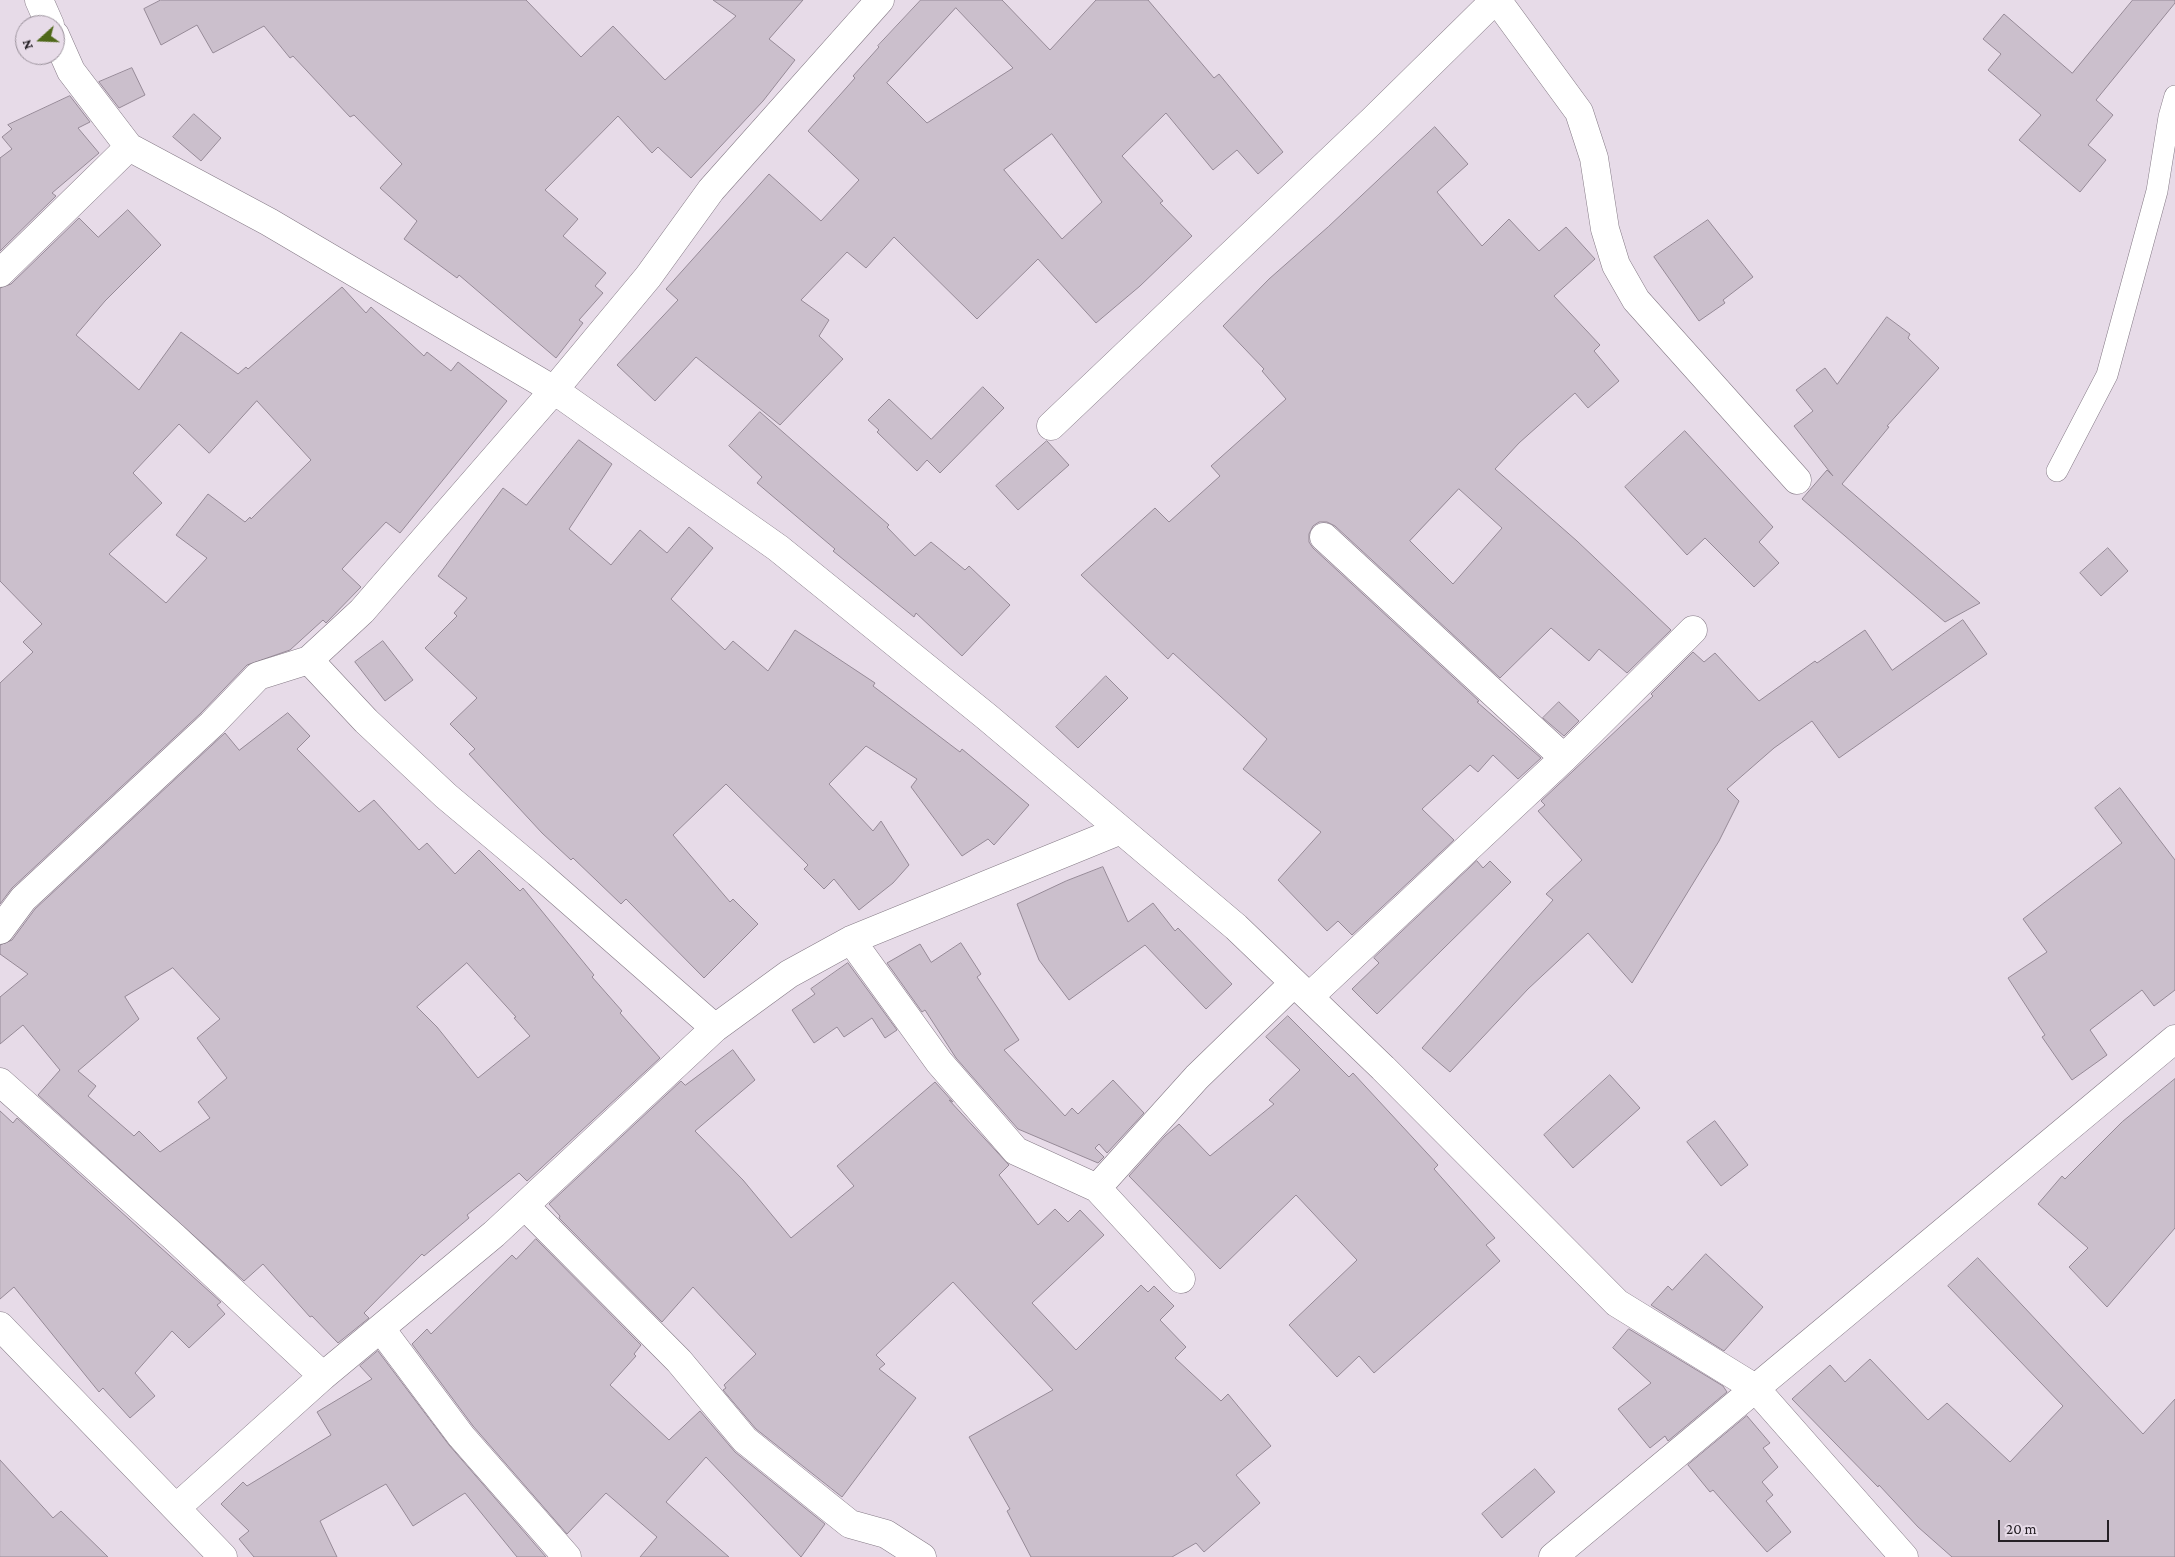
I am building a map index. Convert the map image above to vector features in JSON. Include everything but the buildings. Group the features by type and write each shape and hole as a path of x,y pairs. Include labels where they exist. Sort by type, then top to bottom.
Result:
{"street":[{"path":"39,0 46,15"},
{"path":"0,930 22,899 212,724 258,676 309,660 362,611 554,390 648,277 711,190 880,0"},
{"path":"1051,426 1373,120 1496,0 1579,112 1594,158 1605,229 1616,265 1636,300 1797,480"},
{"path":"65,58 71,71 129,147 269,222 554,390 778,548 987,717 1236,927 1302,990 1617,1303 1755,1388 1904,1557"},
{"path":"0,273 129,147"},
{"path":"1324,537 1564,758"},
{"path":"1097,1188 1197,1077 1302,990 1564,758 1693,630"},
{"path":"309,660 366,722 446,796 538,873 715,1028"},
{"path":"176,1508 323,1376 525,1206 715,1028 789,974 851,940 1121,830"},
{"path":"851,940 939,1062 1016,1151 1097,1188 1181,1278"},
{"path":"1553,1557 2175,1039"},
{"path":"0,1082 174,1237 323,1376"},
{"path":"525,1206 680,1361 746,1440 850,1524 886,1534 922,1557"},
{"path":"0,1326 223,1557"},
{"path":"381,1329 461,1436 567,1557"}],"lane":[{"path":"2057,472 2107,375 2156,191 2169,117 2175,96"}]}
